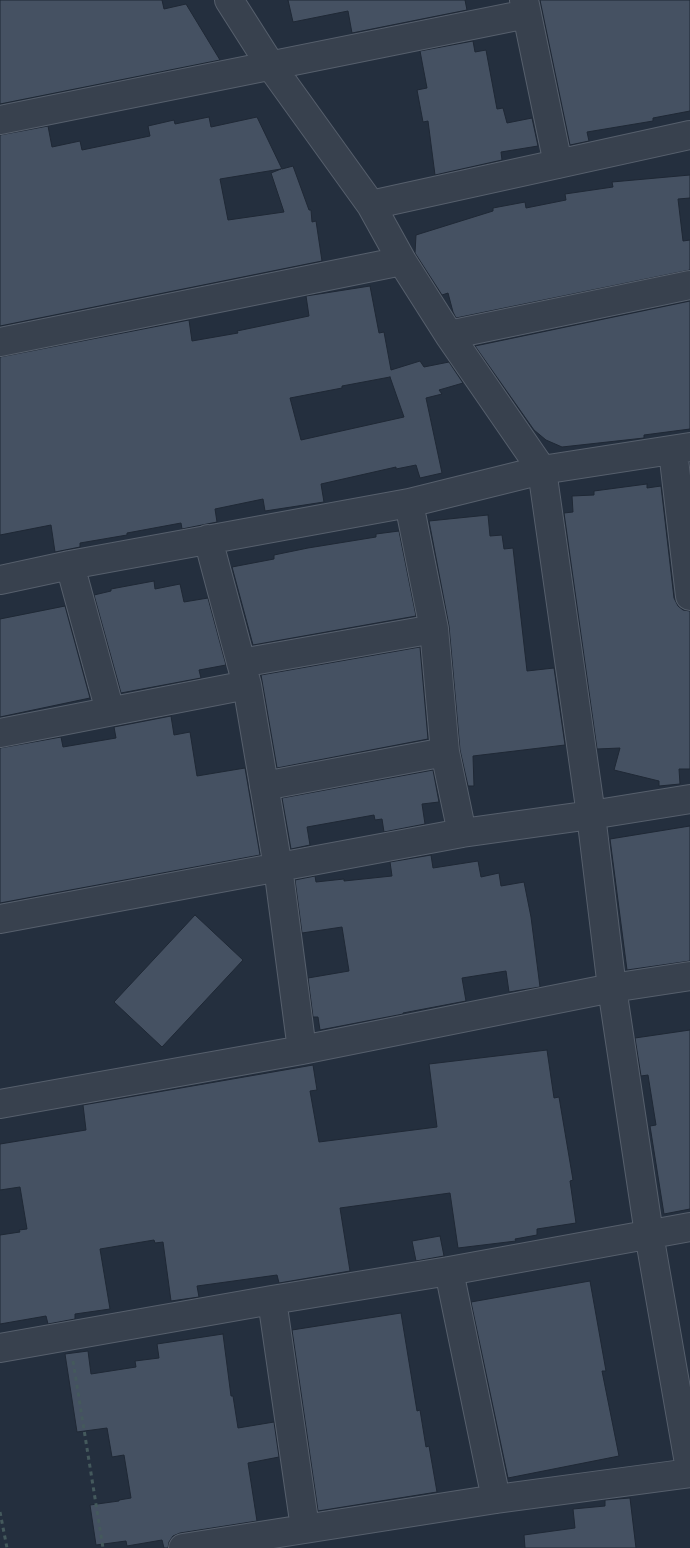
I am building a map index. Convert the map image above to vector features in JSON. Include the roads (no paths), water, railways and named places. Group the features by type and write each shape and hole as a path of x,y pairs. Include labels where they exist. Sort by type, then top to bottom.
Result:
{"street":[{"path":"183,1548 690,1471 650,1234 612,988 591,815 542,470 449,335 402,260 371,205 271,66 229,0"},
{"path":"0,120 271,66 525,7 558,164"},
{"path":"371,205 690,135"},
{"path":"0,342 402,260"},
{"path":"449,335 690,285"},
{"path":"0,580 70,565 409,503 542,470 681,449 689,584"},
{"path":"409,503 434,629 445,752 462,833"},
{"path":"208,540 244,674 278,867 302,1050"},
{"path":"70,565 110,711"},
{"path":"0,733 110,711 244,674 434,629"},
{"path":"264,786 445,752"},
{"path":"0,919 462,833 690,799"},
{"path":"0,1104 302,1050 612,988 690,976"},
{"path":"0,1348 449,1271 690,1227"},
{"path":"449,1271 496,1499"},
{"path":"272,1300 305,1528"}]}
